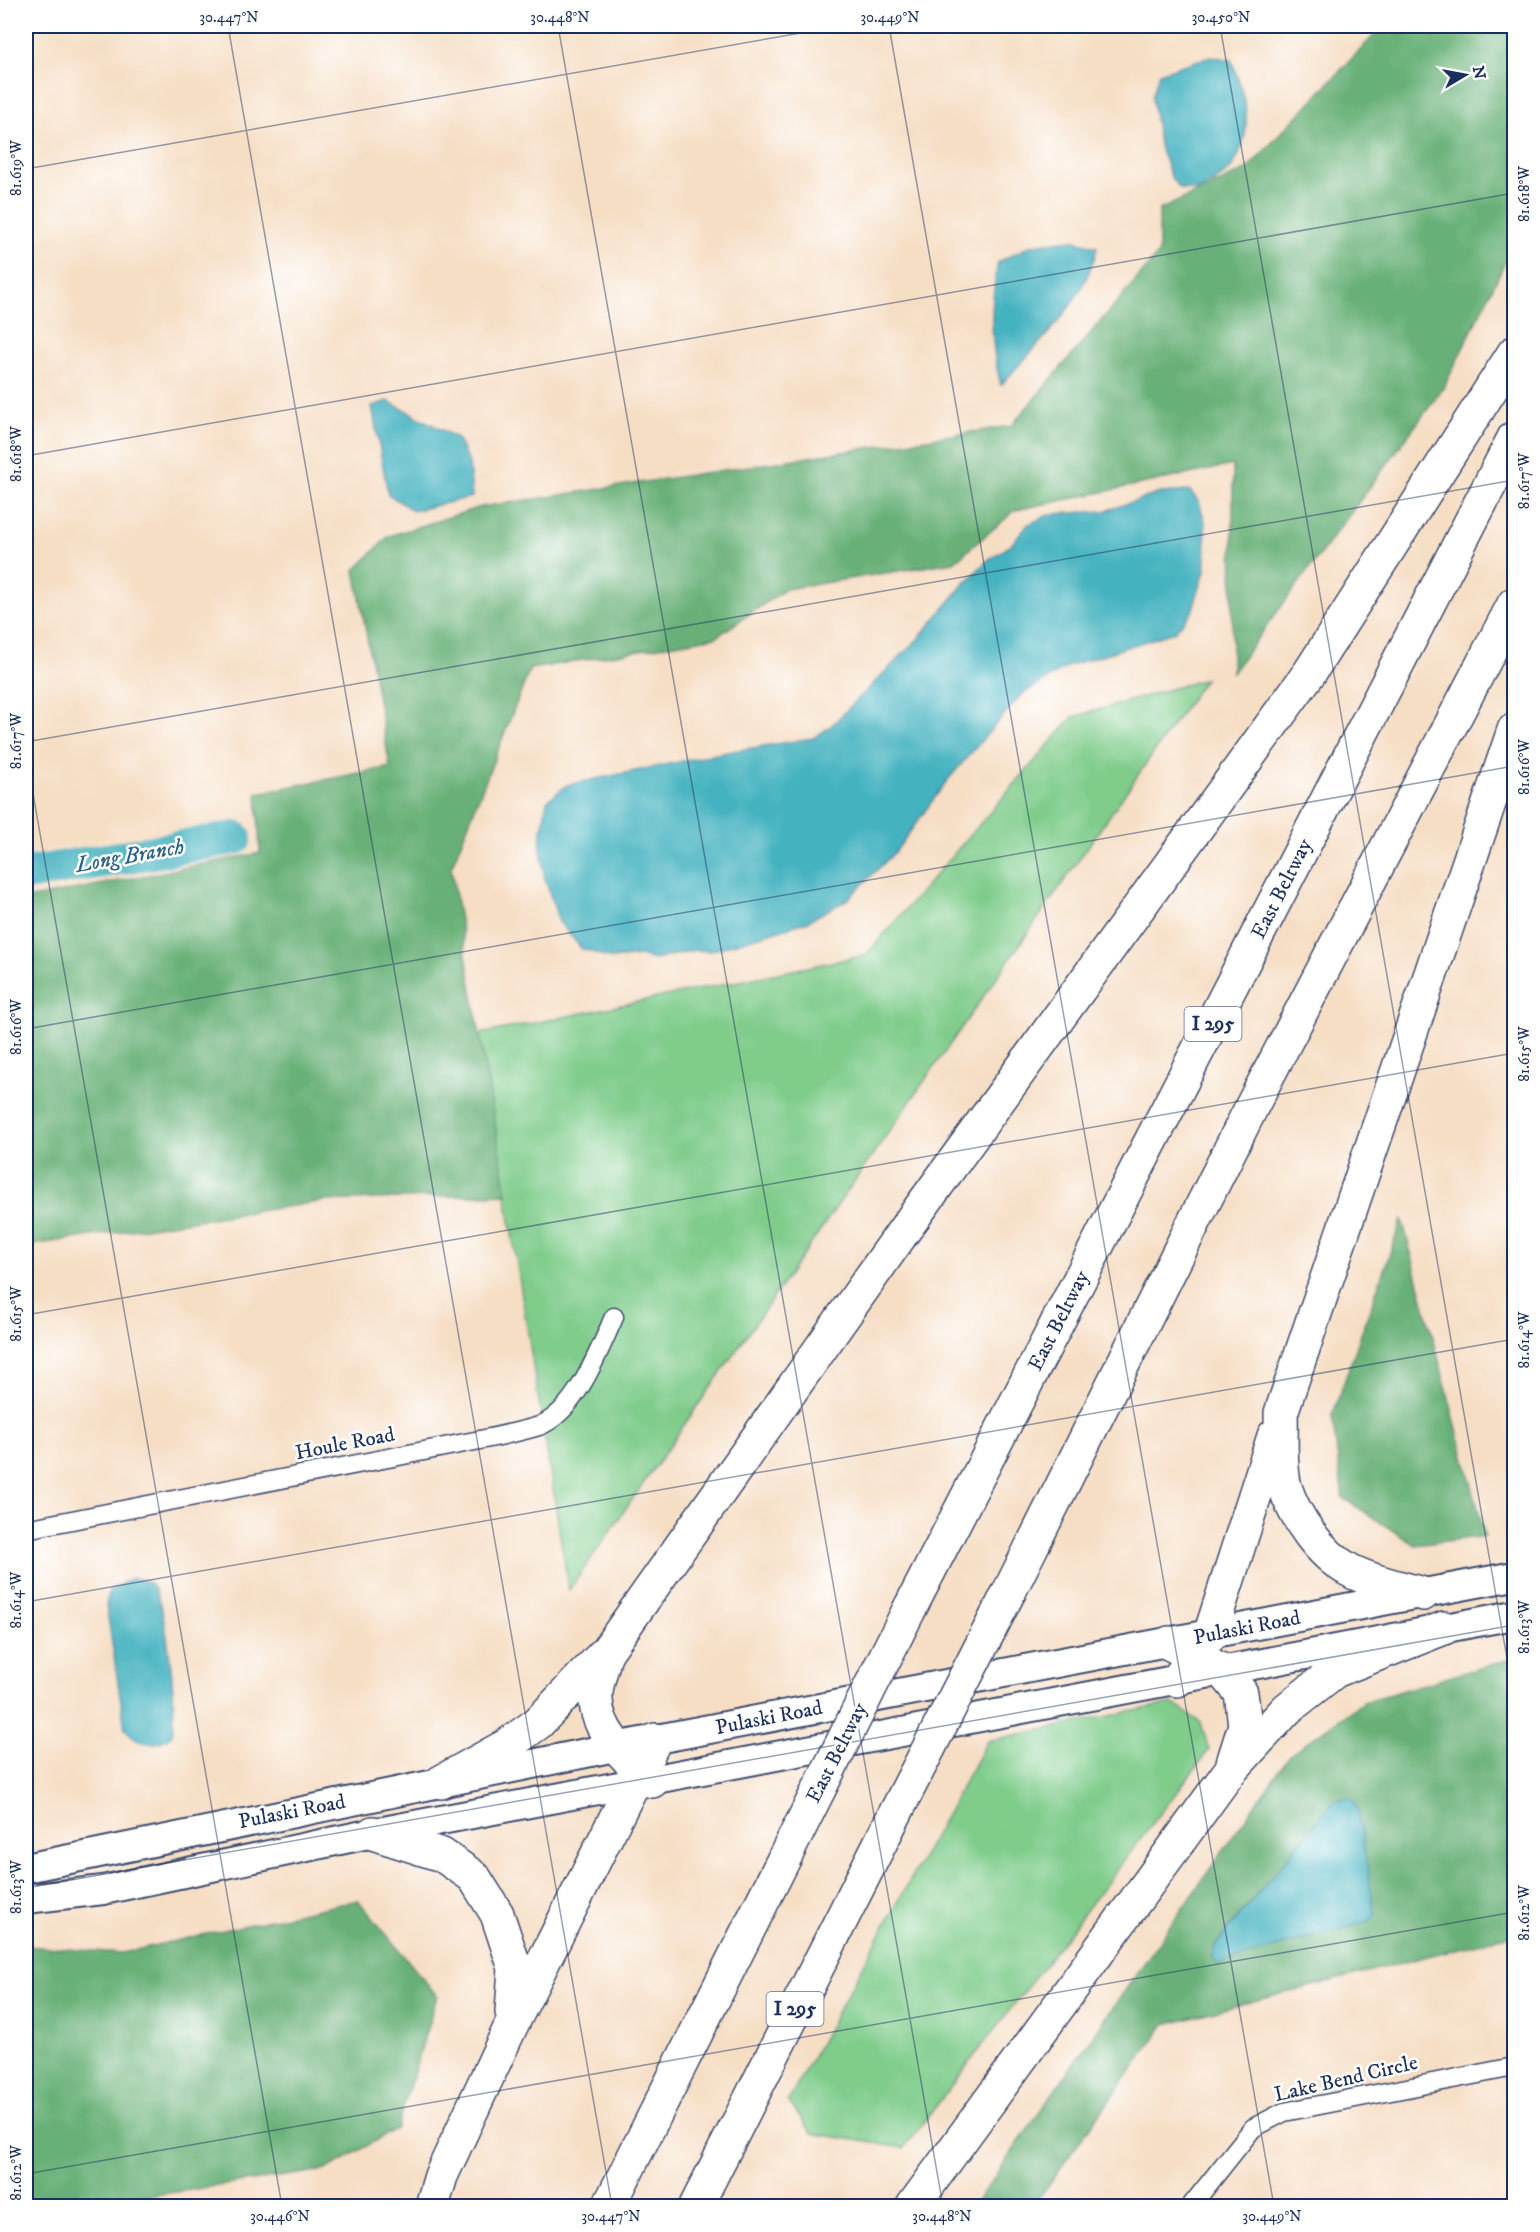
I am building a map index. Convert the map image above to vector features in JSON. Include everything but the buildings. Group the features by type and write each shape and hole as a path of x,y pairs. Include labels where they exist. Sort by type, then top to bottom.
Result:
{"highway":[{"path":"441,1782 506,1746 538,1723 607,1651 905,1229 1310,672 1515,353"},
{"name":"East Beltway","path":"609,2206 910,1608 1515,438"},
{"name":"I 295","path":"696,2206 1010,1590 1253,1104 1515,604"},
{"path":"1230,1771 1245,1725 1241,1694 1195,1657 1515,730"},
{"path":"1281,1413 1282,1469 1286,1488 1302,1523 1314,1539 1349,1570 1423,1594"},
{"path":"913,2206 1230,1771 1287,1709 1335,1671 1444,1628"},
{"path":"607,1651 596,1694 600,1716 615,1747 641,1778"},
{"path":"432,2206 441,2176 511,2026 641,1778 655,1740"},
{"path":"373,1833 442,1855 474,1877 497,1914 515,1968 511,2026"}],"main road":[{"name":"Pulaski Road","path":"26,1899 103,1890 641,1778 1195,1657 1423,1594 1515,1576"},
{"name":"Pulaski Road","path":"26,1868 655,1740 1195,1657 1444,1628 1515,1615"}],"street":[{"name":"Houle Road","path":"26,1529 480,1440 541,1425 556,1415 582,1384 615,1317"},
{"name":"Lake Bend Circle","path":"1191,2206 1253,2128 1284,2112 1515,2067"}],"green space":[{"path":"1383,26 1514,26 1514,244 1444,387 1232,673 1233,465 1016,510 954,562 786,589 716,637 530,669 451,868 507,1194 325,1201 26,1246 26,899 260,853 257,793 390,767 355,570 389,536 481,507 1011,426 1159,253 1159,210 1246,170"},
{"path":"1205,679 569,1590 480,1034 866,955 1073,717"},
{"path":"1402,1219 1485,1536 1415,1545 1343,1498 1332,1416"},
{"path":"1514,1658 1514,1934 1165,2024 1033,2206 974,2206 1290,1755 1363,1702","holes":["1350,1798 1357,1807 1375,1914 1212,1957 1215,1945 1335,1800"]},
{"path":"1172,1703 1201,1723 1209,1750 904,2148 812,2133 788,2101 987,1741"},
{"path":"358,1900 437,1996 397,2128 326,2170 80,2206 26,2206 26,1946 122,1953"}],"water":[{"path":"1211,56 1231,60 1237,74 1246,114 1244,140 1232,167 1225,174 1197,191 1181,189 1172,179 1159,145 1152,97 1159,73"},
{"path":"1072,240 1097,247 1082,286 1058,321 1001,385 994,353 992,323 993,293 998,262 1032,245"},
{"path":"388,401 457,438 469,463 472,497 413,511 388,494 372,406"},
{"path":"1190,491 1199,502 1205,522 1206,568 1192,612 1174,632 1068,666 1021,695 946,782 896,851 847,900 806,922 710,951 695,950 654,960 640,956 612,959 581,948 559,922 545,879 540,842 547,801 567,785 727,752 813,738 831,726 920,637 963,585 989,559 1010,546 1027,525 1050,514 1105,511 1160,493"},
{"path":"132,1578 146,1581 153,1587 163,1615 167,1636 174,1705 172,1735 153,1743 141,1742 125,1729 106,1604 110,1590"},
{"path":"1351,1798 1357,1807 1375,1914 1370,1921 1218,1964 1212,1957 1215,1946 1335,1800"}],"waterway":[{"name":"Long Branch","path":"26,874 235,838"}]}
